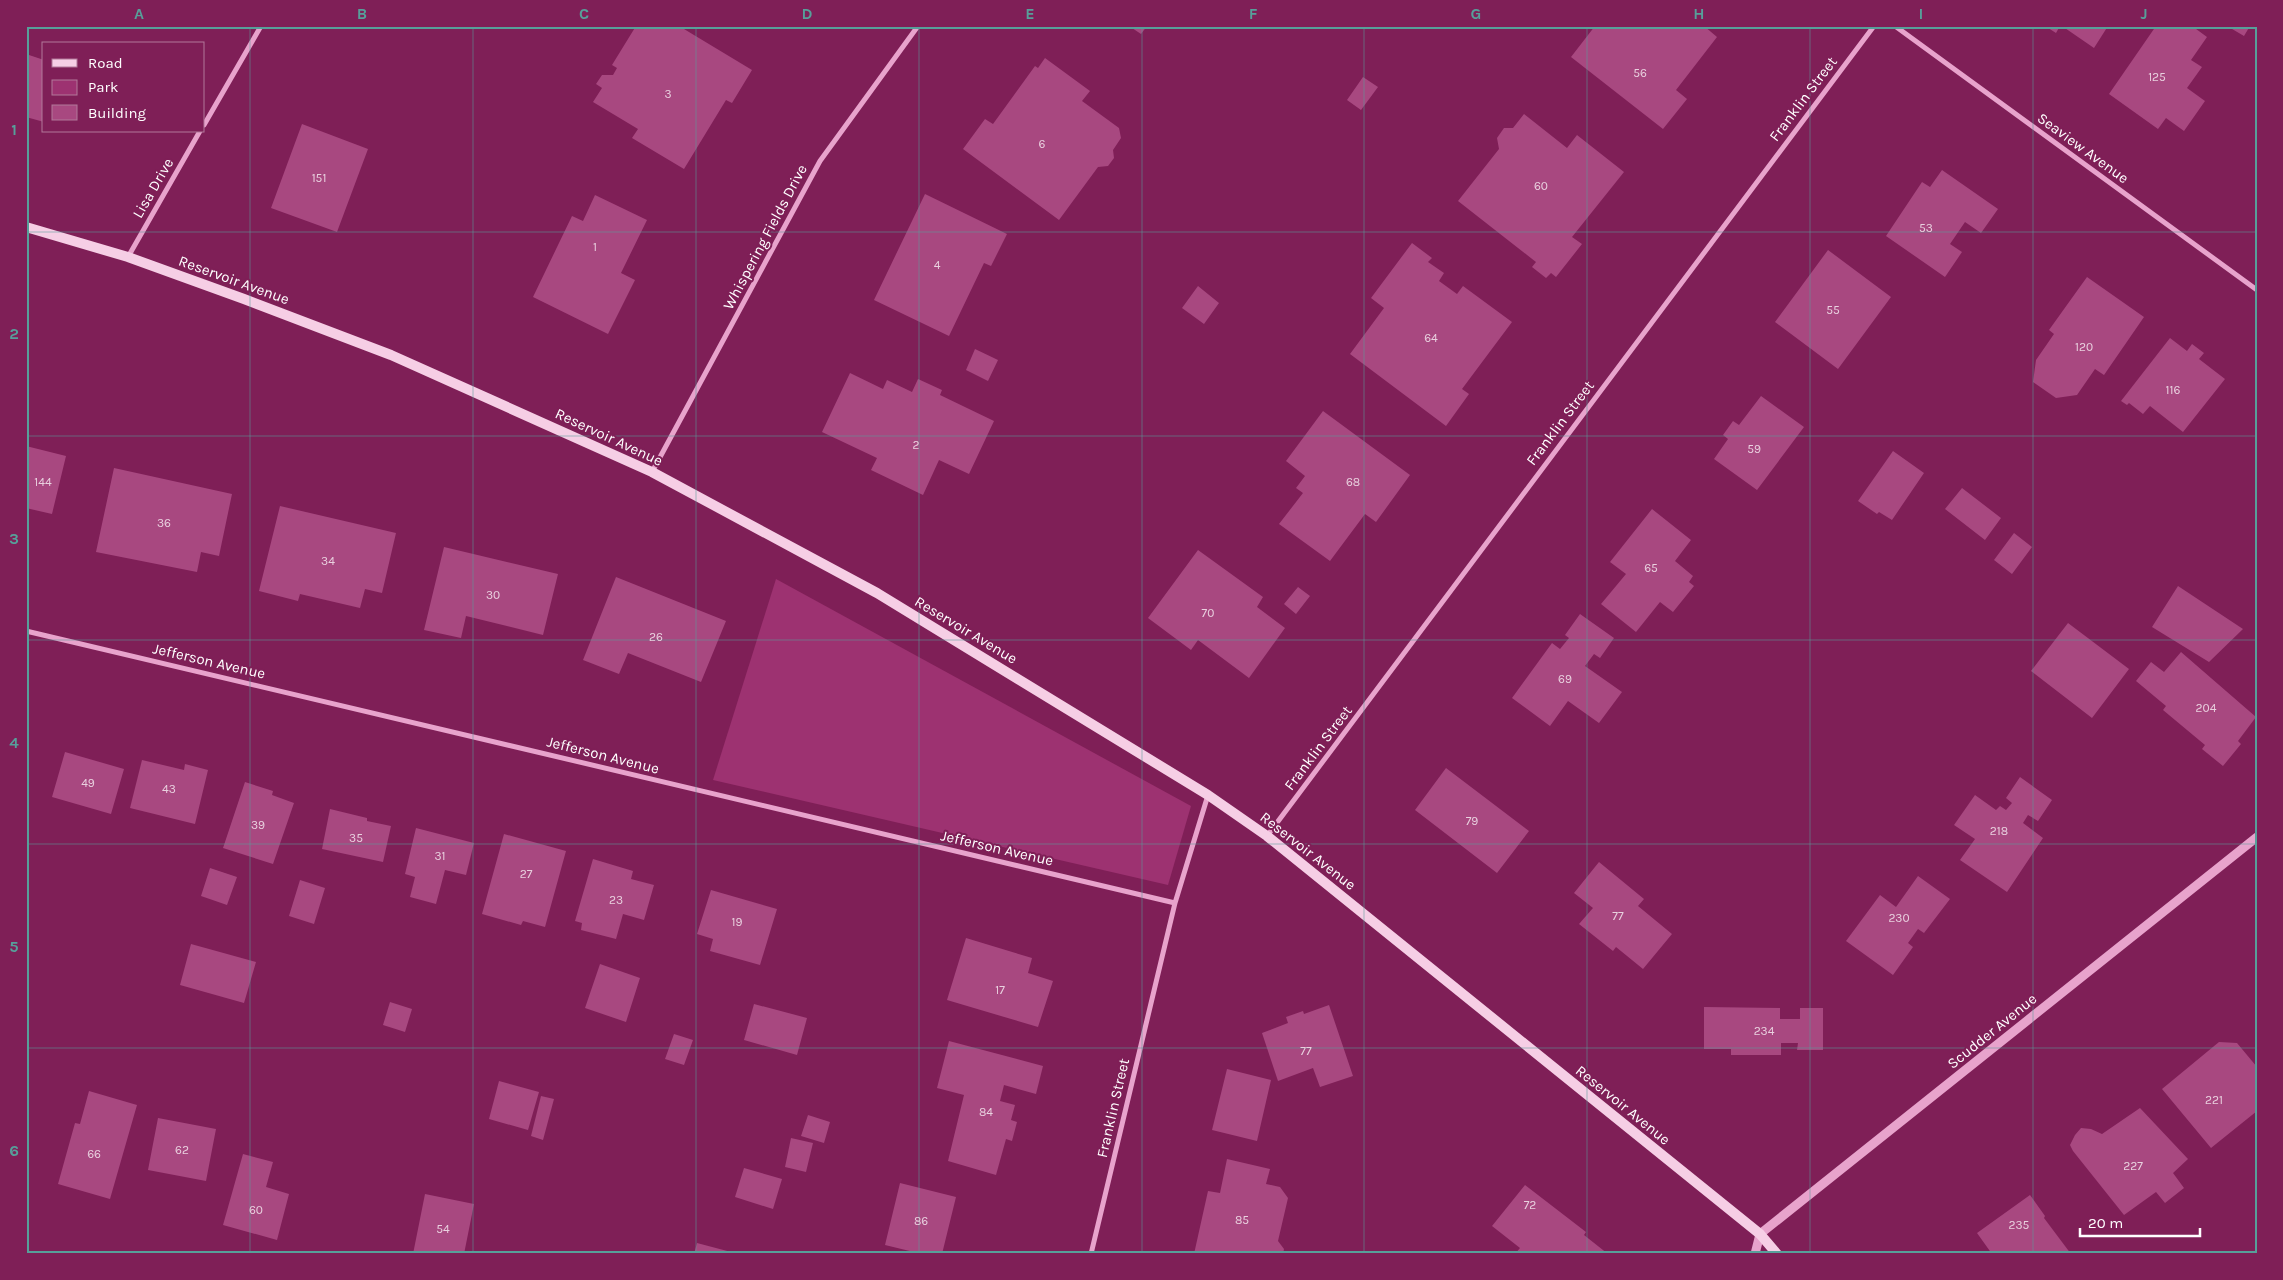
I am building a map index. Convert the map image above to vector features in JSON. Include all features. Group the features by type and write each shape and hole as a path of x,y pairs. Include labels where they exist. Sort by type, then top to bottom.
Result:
{"main road":[{"name":"Reservoir Avenue","path":"26,228 128,257 391,355 652,472 877,594 1208,795 1267,836 1760,1234 1777,1254"}],"street":[{"path":"205,123 261,26"},
{"name":"Whispering Fields Drive","path":"652,472 820,161 918,26"},
{"name":"Franklin Street","path":"1267,836 1874,26"},
{"name":"Seaview Avenue","path":"1895,26 2257,290"},
{"name":"Lisa Drive","path":"128,257 199,132"},
{"name":"Jefferson Avenue","path":"26,631 1174,902"},
{"name":"Franklin Street","path":"1091,1254 1174,902 1208,795"},
{"name":"Scudder Avenue","path":"1760,1234 2257,837"},
{"path":"1754,1254 1760,1234"}],"green space":[{"path":"776,579 1191,806 1168,885 713,780"}],"building":[{"path":"636,26 679,26 752,70 732,103 726,100 684,169 632,138 638,129 593,102 602,88 596,84 602,75 613,75 617,68 612,65"},
{"path":"1129,26 1147,26 1141,34"},
{"path":"1595,26 1704,26 1717,37 1676,90 1687,99 1663,129 1571,57"},
{"path":"2045,26 2060,26 2056,33"},
{"path":"2062,26 2108,26 2094,48"},
{"path":"2156,26 2192,26 2207,37 2191,60 2202,67 2187,88 2205,101 2184,131 2166,118 2158,129 2109,94"},
{"path":"2227,26 2250,26 2244,36"},
{"path":"26,54 42,59 42,121 26,117"},
{"path":"1045,58 1090,91 1082,101 1119,128 1121,138 1113,150 1114,158 1108,166 1098,167 1059,220 963,149 985,119 993,124 1035,66 1038,68"},
{"path":"1363,77 1378,87 1361,110 1347,100"},
{"path":"1524,114 1567,148 1577,135 1624,172 1572,237 1582,244 1556,277 1551,273 1546,278 1532,267 1536,262 1458,201 1499,149 1497,138 1504,128 1513,128"},
{"path":"302,124 368,149 337,232 271,208"},
{"path":"1942,170 1998,209 1981,233 1965,222 1950,244 1962,252 1945,277 1886,236 1922,182 1930,187"},
{"path":"925,194 1007,234 991,266 984,263 949,336 874,300"},
{"path":"595,195 647,220 621,273 635,280 608,334 533,297 572,216 583,221"},
{"path":"1412,243 1432,258 1428,262 1444,273 1439,281 1457,294 1463,286 1512,322 1462,389 1469,394 1446,426 1350,354 1384,308 1371,298"},
{"path":"1828,250 1891,297 1838,369 1775,322"},
{"path":"2087,277 2144,317 2104,375 2095,369 2077,395 2056,398 2033,382 2036,360 2054,334 2049,330"},
{"path":"1198,286 1219,303 1204,324 1182,308"},
{"path":"2170,338 2187,351 2192,344 2204,353 2199,359 2225,379 2183,432 2150,406 2143,414 2129,403 2127,405 2121,401"},
{"path":"975,349 998,360 988,381 966,370"},
{"path":"850,373 883,389 887,380 912,392 918,379 942,390 940,395 994,421 969,474 939,460 923,495 871,470 877,458 822,432"},
{"path":"1761,396 1804,427 1757,490 1714,459 1728,439 1723,435 1733,421 1739,425"},
{"path":"1323,411 1410,475 1376,522 1365,514 1330,561 1279,524 1303,493 1296,488 1305,476 1286,461"},
{"path":"26,446 66,456 52,514 26,508"},
{"path":"1893,451 1924,473 1892,520 1879,512 1877,514 1858,501"},
{"path":"114,468 232,494 219,556 201,552 197,572 96,552"},
{"path":"1962,488 2001,518 1985,540 1945,509"},
{"path":"280,506 396,533 382,593 365,589 360,608 300,594 298,601 259,591"},
{"path":"1652,509 1691,540 1675,561 1693,576 1689,582 1694,586 1673,612 1660,602 1636,632 1601,604 1626,574 1610,562"},
{"path":"2014,533 2032,547 2012,574 1994,560"},
{"path":"444,547 558,574 543,635 466,616 461,638 424,630"},
{"path":"1198,550 1263,597 1257,607 1285,628 1249,678 1198,640 1191,650 1148,618"},
{"path":"616,577 726,621 701,682 628,653 619,674 583,660"},
{"path":"2178,586 2243,629 2209,662 2152,627"},
{"path":"1298,587 1310,596 1296,614 1284,604"},
{"path":"1580,614 1614,638 1600,658 1594,654 1585,666 1622,692 1599,723 1568,701 1550,726 1512,698 1552,643 1560,649 1569,638 1565,635"},
{"path":"2068,623 2129,669 2092,718 2031,671"},
{"path":"2181,652 2256,717 2238,741 2241,744 2223,766 2202,749 2205,745 2163,710 2166,706 2136,681 2151,662 2164,672"},
{"path":"65,752 124,769 111,814 52,797"},
{"path":"142,760 184,770 185,764 208,770 195,824 130,808"},
{"path":"1446,768 1529,831 1497,873 1415,810"},
{"path":"2020,777 2052,800 2038,821 2028,815 2023,823 2043,838 2007,892 1960,860 1975,839 1954,825 1975,795 1996,810 2000,806 2006,810 2012,803 2006,798"},
{"path":"245,782 273,791 272,795 294,803 273,864 223,848"},
{"path":"330,809 367,818 367,821 391,826 383,862 322,849"},
{"path":"416,828 474,843 466,875 445,870 436,904 410,897 415,877 405,874"},
{"path":"504,834 566,851 545,927 523,921 521,925 482,914"},
{"path":"593,859 633,871 631,879 654,885 644,920 623,914 616,939 581,930 582,923 575,921"},
{"path":"1599,862 1644,899 1638,906 1672,934 1643,969 1616,947 1613,951 1579,924 1593,908 1574,893"},
{"path":"210,868 237,877 227,905 201,896"},
{"path":"1918,876 1950,899 1924,933 1918,929 1908,943 1913,947 1893,975 1846,941 1880,895 1896,907"},
{"path":"300,880 325,888 314,924 289,916"},
{"path":"711,890 777,909 760,965 710,951 713,939 697,934"},
{"path":"966,938 1032,958 1028,973 1053,981 1038,1027 947,1000"},
{"path":"191,944 256,962 244,1003 180,985"},
{"path":"600,964 640,978 626,1022 585,1008"},
{"path":"390,1002 412,1009 405,1032 383,1025"},
{"path":"754,1004 807,1018 797,1055 744,1040"},
{"path":"1329,1005 1353,1076 1320,1087 1313,1068 1278,1081 1262,1033 1288,1023 1286,1017 1303,1011 1304,1014"},
{"path":"1704,1007 1780,1008 1780,1019 1800,1019 1800,1008 1823,1008 1823,1050 1797,1050 1798,1043 1781,1043 1781,1055 1731,1055 1731,1049 1704,1049"},
{"path":"674,1034 693,1040 684,1065 665,1059"},
{"path":"949,1041 1043,1066 1036,1094 1004,1085 1000,1101 1015,1105 1011,1120 1017,1122 1012,1141 1006,1139 996,1175 948,1161 964,1095 937,1088"},
{"path":"2219,1042 2237,1043 2257,1067 2257,1111 2211,1148 2162,1089"},
{"path":"1227,1069 1271,1080 1257,1141 1212,1130"},
{"path":"499,1081 539,1092 528,1130 489,1119"},
{"path":"89,1091 137,1105 110,1199 58,1184 75,1123 80,1124"},
{"path":"541,1096 554,1099 543,1140 531,1136"},
{"path":"2140,1108 2188,1159 2173,1173 2184,1188 2165,1203 2156,1192 2124,1215 2070,1145 2081,1128 2091,1129 2102,1134"},
{"path":"808,1115 830,1122 824,1143 801,1136"},
{"path":"158,1118 216,1129 206,1181 148,1170"},
{"path":"791,1138 813,1143 806,1172 785,1167"},
{"path":"243,1154 273,1162 266,1187 289,1194 277,1240 223,1225"},
{"path":"1227,1159 1270,1169 1266,1184 1280,1187 1288,1198 1278,1241 1284,1249 1283,1254 1194,1254 1208,1191 1220,1193"},
{"path":"744,1168 782,1179 773,1209 735,1197"},
{"path":"900,1183 956,1197 942,1254 922,1254 885,1245"},
{"path":"1525,1185 1586,1232 1584,1235 1608,1254 1515,1254 1520,1248 1492,1226"},
{"path":"425,1194 474,1204 464,1254 413,1254"},
{"path":"2030,1195 2045,1216 2044,1218 2071,1254 1992,1254 1977,1233"},
{"path":"697,1243 731,1252 730,1254 694,1254"}]}
